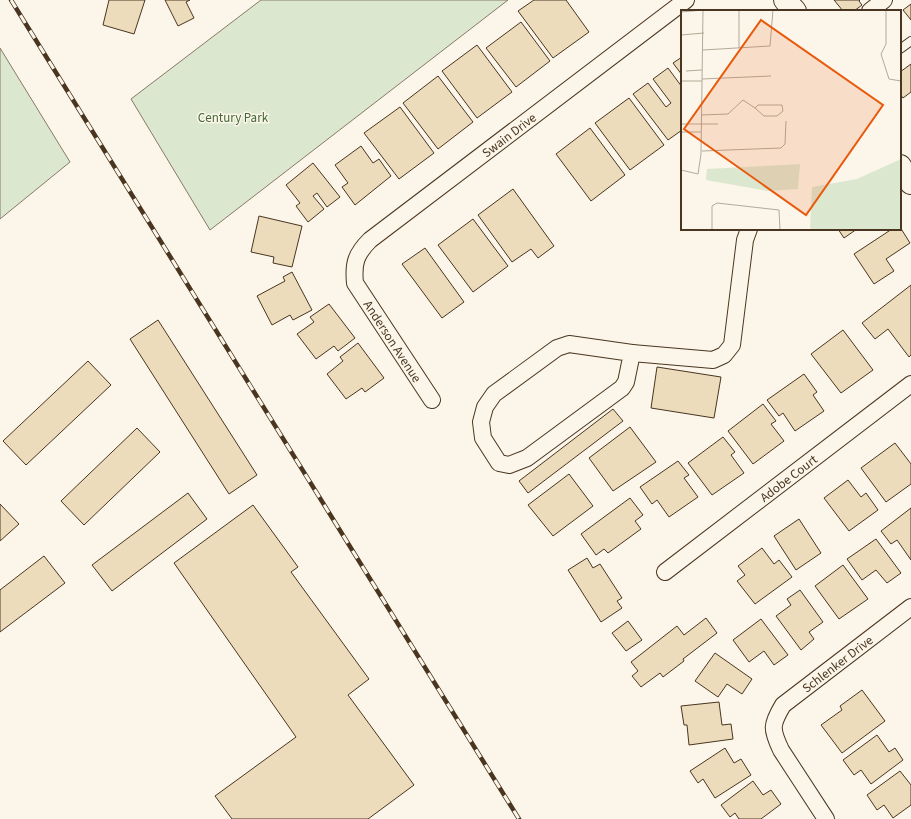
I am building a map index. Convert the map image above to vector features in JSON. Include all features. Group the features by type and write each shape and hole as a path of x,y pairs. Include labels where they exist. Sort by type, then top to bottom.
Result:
{"street":[{"name":"Swain Drive","path":"355,283 353,269 361,249 370,240 686,0"},
{"path":"785,0 794,10"},
{"path":"871,10 884,0"},
{"path":"901,168 911,183"},
{"path":"632,353 626,382 622,388 526,458 509,465 499,463 483,438 481,422 485,407 494,394 557,348 569,344 632,353 713,360 724,354 732,345 745,240 749,230"},
{"name":"Anderson Avenue","path":"355,283 432,400"},
{"name":"Adobe Court","path":"665,572 911,384"},
{"name":"Schlenker Drive","path":"826,819 781,750 775,738 774,720 783,705 911,607"}],"lane":[{"path":"901,48 911,41"}],"green space":[{"name":"Century Park","path":"261,0 508,0 210,230 131,99"},
{"path":"0,48 70,162 0,219"}],"building":[{"path":"109,0 145,0 134,34 103,25"},
{"path":"165,0 190,0 186,2 194,18 178,26"},
{"path":"534,0 566,0 589,32 553,58 518,11"},
{"path":"834,0 860,0 859,1 862,5 855,10 842,10"},
{"path":"911,4 911,20 903,10"},
{"path":"521,22 550,61 516,87 486,48"},
{"path":"477,45 512,92 477,118 442,71"},
{"path":"681,58 681,74 673,63"},
{"path":"911,64 911,92 903,98 901,95 901,71"},
{"path":"668,68 681,86 681,131 668,140 633,94 648,83 666,107 671,103 653,79"},
{"path":"438,76 473,122 438,149 403,103"},
{"path":"629,98 664,145 630,170 595,123"},
{"path":"400,107 434,153 399,179 364,133"},
{"path":"590,128 625,175 591,201 556,154"},
{"path":"361,146 373,163 379,159 391,176 355,205 342,187 348,183 335,165"},
{"path":"313,163 340,197 327,207 317,193 313,196 324,209 308,222 296,206 300,203 286,185"},
{"path":"513,189 554,246 538,258 531,249 512,262 478,215"},
{"path":"259,216 302,226 292,267 273,263 274,257 251,252"},
{"path":"473,219 508,266 473,292 438,245"},
{"path":"901,229 910,243 886,259 894,271 874,284 854,254 890,230 901,230"},
{"path":"839,230 856,230 844,238"},
{"path":"425,248 464,302 442,318 402,264"},
{"path":"292,272 312,310 293,320 290,315 272,325 257,296 285,281 283,277"},
{"path":"911,285 911,355 909,357 888,329 875,339 862,323"},
{"path":"329,304 355,338 338,351 334,346 316,359 297,334 314,322 310,317"},
{"path":"158,320 257,475 229,494 130,339"},
{"path":"843,330 873,370 841,393 811,354"},
{"path":"358,343 384,378 365,392 362,388 346,399 327,374 343,361 340,357"},
{"path":"88,361 111,385 26,465 3,441"},
{"path":"657,367 721,377 714,418 651,408"},
{"path":"804,374 817,392 813,395 824,411 795,431 783,413 779,416 767,400"},
{"path":"763,404 776,421 771,424 784,441 753,464 728,431"},
{"path":"613,409 623,421 528,493 519,481"},
{"path":"630,427 656,462 613,491 589,458"},
{"path":"137,428 160,452 84,525 61,501"},
{"path":"723,437 735,452 731,455 744,473 712,495 688,463"},
{"path":"895,443 911,464 911,484 886,502 861,468"},
{"path":"678,461 689,475 684,478 698,497 669,517 657,500 652,504 640,487"},
{"path":"569,474 593,506 553,536 528,505"},
{"path":"848,480 861,497 866,493 878,510 849,531 824,498"},
{"path":"188,493 207,519 112,591 92,565"},
{"path":"630,498 643,515 635,521 641,529 608,553 604,549 596,555 581,534"},
{"path":"0,504 19,524 0,541"},
{"path":"253,505 298,567 291,572 369,679 348,695 414,785 368,819 232,819 215,796 296,737 174,563"},
{"path":"911,508 911,560 897,540 891,544 881,531"},
{"path":"799,519 821,553 796,570 774,536"},
{"path":"876,539 901,573 887,583 876,570 862,580 847,559"},
{"path":"762,548 774,564 779,560 792,577 755,604 737,581 745,575 738,566"},
{"path":"44,556 65,583 0,632 0,590"},
{"path":"587,558 593,568 600,564 622,598 617,601 622,608 601,622 568,570"},
{"path":"843,565 868,599 839,619 815,586"},
{"path":"800,590 823,622 809,632 814,639 801,650 776,616 791,605 787,599"},
{"path":"706,618 717,633 683,659 684,661 663,677 660,673 641,687 632,676 638,671 631,662 677,626 684,635"},
{"path":"761,619 788,655 774,665 764,651 749,662 733,640"},
{"path":"628,621 642,640 626,651 612,633"},
{"path":"715,653 752,679 742,694 727,684 718,697 695,681"},
{"path":"862,690 885,721 842,753 821,725 842,710 840,706"},
{"path":"719,702 722,725 731,724 733,739 689,745 687,725 684,725 681,706"},
{"path":"877,735 889,752 895,748 903,760 871,784 861,770 854,775 843,760"},
{"path":"725,748 734,763 741,759 751,775 715,798 703,779 698,783 690,771"},
{"path":"900,771 911,785 911,805 893,818 884,805 877,810 867,795"},
{"path":"753,781 763,795 771,790 781,804 761,819 739,819 735,813 730,817 721,805"}],"railway":[{"path":"11,0 519,819"}]}
